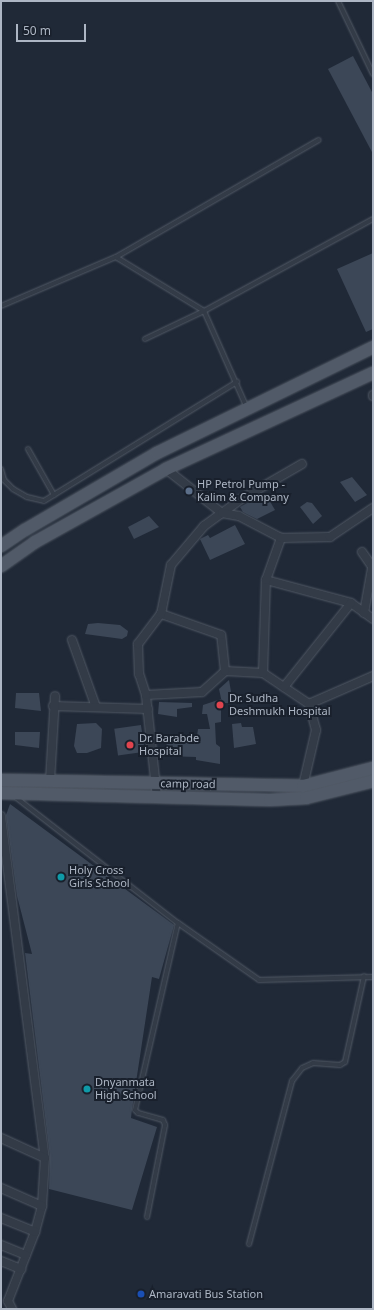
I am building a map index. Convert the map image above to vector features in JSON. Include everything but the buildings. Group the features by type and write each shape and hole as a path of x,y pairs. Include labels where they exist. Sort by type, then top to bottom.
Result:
{"main road":[{"path":"1,546 24,530 157,453 373,348"},
{"path":"1,566 35,542 166,469 373,373"},
{"path":"202,431 210,449"},
{"path":"157,453 166,469"},
{"name":"camp road","path":"5,780 303,786 373,768"},
{"name":"camp road","path":"6,793 270,800 306,798 373,781"}],"street":[{"path":"157,797 157,783 146,695 139,674 138,644 161,614 171,565 204,526 243,498 302,464"},
{"path":"166,469 222,513 239,516 281,538 330,537 373,508"},
{"path":"263,673 266,580 281,538"},
{"path":"362,552 372,564 364,613"},
{"path":"266,580 351,603 373,620"},
{"path":"284,687 351,603"},
{"path":"161,614 221,635 224,671"},
{"path":"72,640 96,707"},
{"path":"146,695 202,692 224,671 263,673 309,704 316,730 303,786"},
{"path":"309,704 373,676"},
{"path":"50,781 53,706 55,696"},
{"path":"53,706 148,709"},
{"path":"5,780 6,793"},
{"path":"1,816 45,1158 42,1206 35,1232 21,1269 4,1301 12,1309"},
{"path":"1,1138 45,1158"},
{"path":"1,1188 42,1206"},
{"path":"1,1218 35,1232"},
{"path":"1,1245 26,1255"},
{"path":"1,1262 21,1269"}],"lane":[{"path":"338,1 373,74"},
{"path":"1,306 116,257 319,140"},
{"path":"145,339 204,311 373,219"},
{"path":"116,257 204,311 238,382 248,408"},
{"path":"1,469 4,480 27,497 44,501 238,382"},
{"path":"28,450 54,495"},
{"path":"6,793 178,923 259,980 364,976 373,977"},
{"path":"147,1217 165,1125 163,1120 138,1113 135,1110 178,923"},
{"path":"249,1244 292,1081 302,1068 313,1063 340,1065 345,1062 364,976"}],"place":[{"name":"HP Petrol Pump - Kalim & Company","path":"189,491"},
{"name":"Dr. Sudha Deshmukh Hospital","path":"220,705"},
{"name":"Dr. Barabde Hospital","path":"130,745"},
{"name":"Holy Cross Girls School","path":"61,877"},
{"name":"Dnyanmata High School","path":"87,1089"},
{"name":"Amaravati Bus Station","path":"141,1294"}]}
